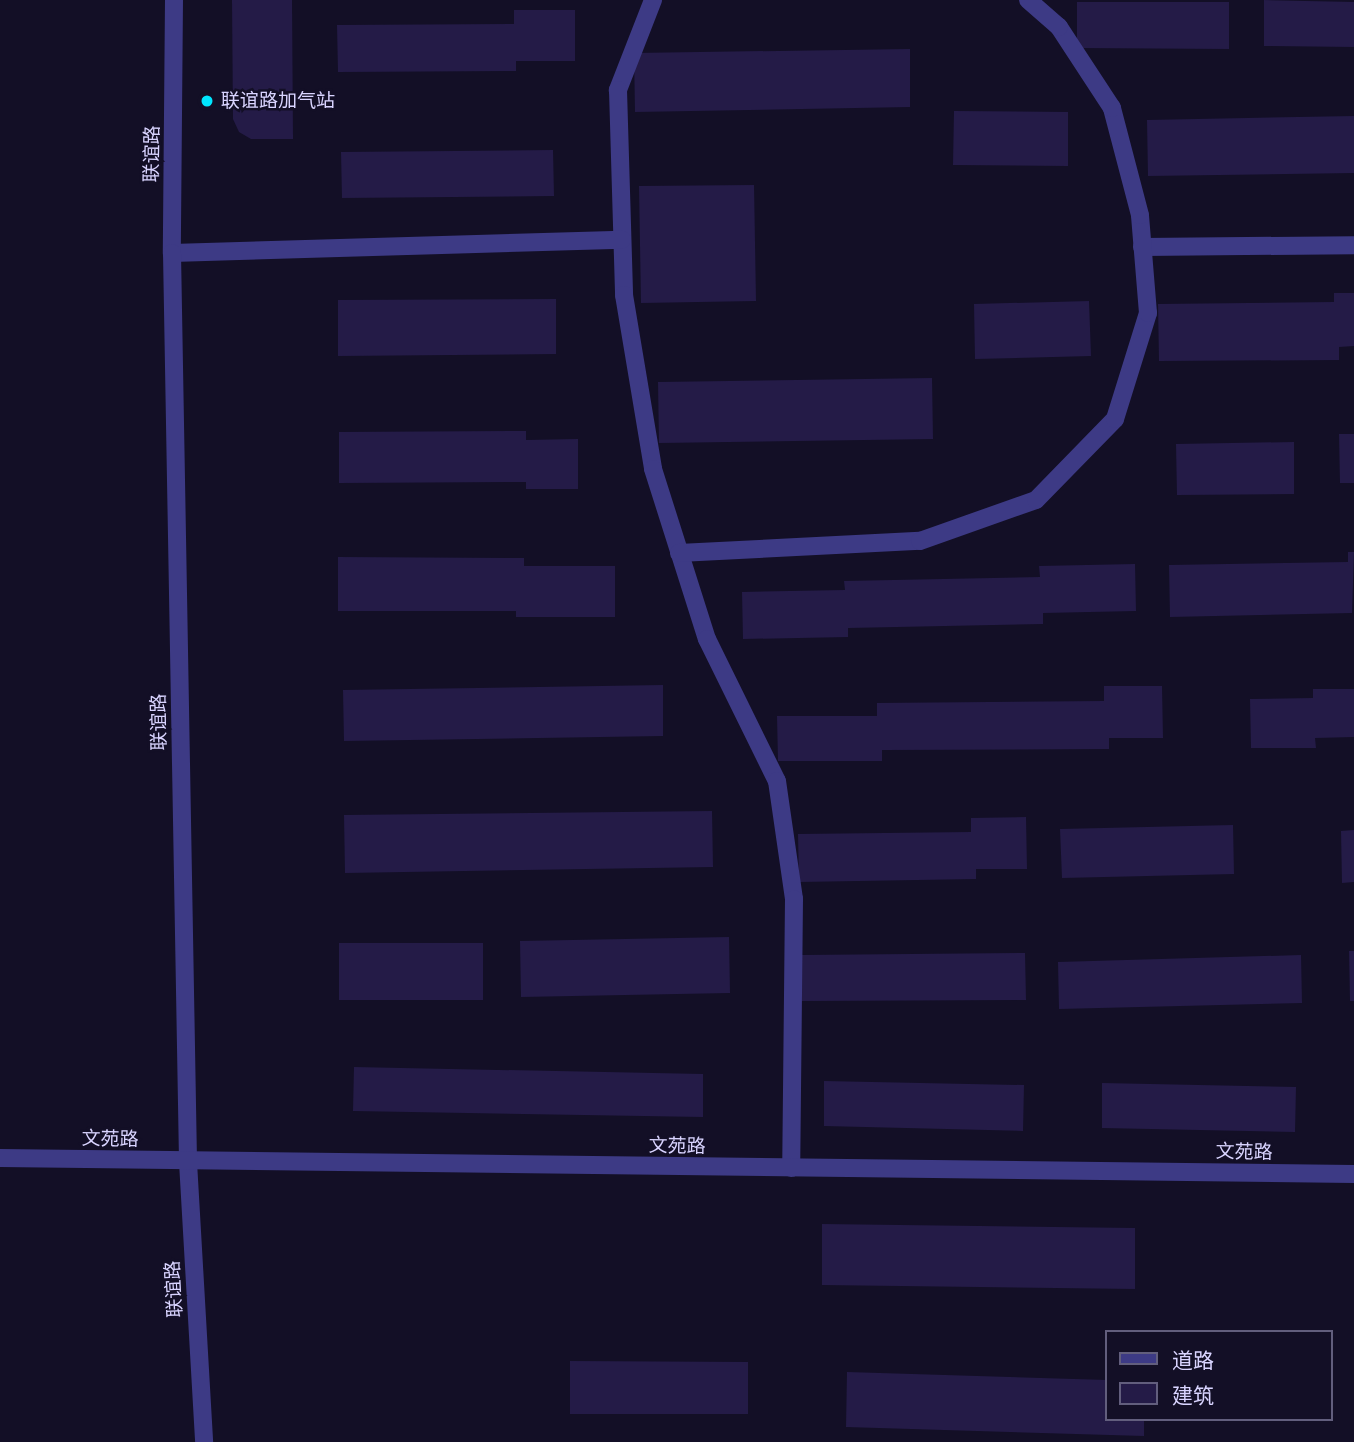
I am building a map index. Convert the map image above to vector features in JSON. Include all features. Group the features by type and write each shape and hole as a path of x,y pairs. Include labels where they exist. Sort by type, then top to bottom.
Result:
{"street":[{"name":"联谊路","path":"174,0 172,253 188,1162 204,1442"},
{"path":"653,0 618,90 624,295 653,469 706,639 777,780 794,899 791,1168"},
{"path":"680,553 920,541 1036,500 1115,419 1148,313 1140,215 1112,108 1059,27 1028,0"},
{"path":"172,253 622,240"},
{"path":"1142,247 1354,246"},
{"name":"文苑路","path":"0,1158 1354,1174"}],"building":[{"path":"232,0 292,0 293,139 251,139 239,132 233,119"},
{"path":"1264,0 1354,2 1354,47 1264,46"},
{"path":"1077,2 1229,2 1229,49 1077,48"},
{"path":"514,10 575,10 575,61 516,61 516,71 338,72 337,25 514,24"},
{"path":"910,49 910,107 635,112 634,53"},
{"path":"954,111 1068,112 1068,166 953,165"},
{"path":"1354,116 1354,173 1148,176 1147,120"},
{"path":"553,150 554,196 342,198 341,152"},
{"path":"754,185 756,301 641,303 639,186"},
{"path":"1334,293 1354,293 1354,346 1339,347 1339,360 1159,361 1158,304 1334,302"},
{"path":"556,299 556,354 338,356 338,300"},
{"path":"1089,301 1091,356 975,359 974,304"},
{"path":"932,378 933,439 659,443 658,382"},
{"path":"526,431 526,440 578,439 578,489 526,489 526,482 339,483 339,432"},
{"path":"1339,434 1354,434 1354,483 1340,483"},
{"path":"1294,442 1294,494 1177,495 1176,444"},
{"path":"1348,552 1354,552 1352,613 1170,617 1169,565 1348,562"},
{"path":"338,557 524,558 524,566 615,566 615,617 516,617 516,611 338,611"},
{"path":"1135,564 1136,611 1043,613 1043,624 848,628 848,637 743,639 742,592 845,590 844,581 1040,577 1039,566"},
{"path":"663,685 663,736 344,741 343,690"},
{"path":"1104,686 1162,686 1163,738 1109,738 1109,749 882,750 882,761 778,761 777,716 877,716 877,703 1104,701"},
{"path":"1313,689 1354,689 1354,737 1315,738 1316,748 1251,748 1250,699 1313,698"},
{"path":"712,811 713,867 345,873 344,815"},
{"path":"1026,817 1027,869 976,869 976,879 799,882 798,834 971,832 971,818"},
{"path":"1233,825 1234,874 1062,878 1060,829"},
{"path":"1354,830 1354,882 1342,883 1341,831"},
{"path":"729,937 730,993 521,997 520,941"},
{"path":"339,943 483,943 483,1000 339,1000"},
{"path":"1349,951 1354,951 1354,1001 1350,1001"},
{"path":"1025,953 1026,1000 802,1001 802,955"},
{"path":"1301,955 1302,1003 1059,1009 1058,962"},
{"path":"354,1067 703,1074 703,1117 353,1111"},
{"path":"824,1081 1024,1085 1023,1131 824,1126"},
{"path":"1102,1083 1296,1087 1295,1132 1102,1128"},
{"path":"822,1224 1135,1228 1135,1289 822,1285"},
{"path":"570,1361 748,1362 748,1414 570,1414"},
{"path":"847,1372 1106,1380 1106,1421 1144,1421 1144,1436 846,1427"}],"place":[{"name":"联谊路加气站","path":"207,101"}]}
